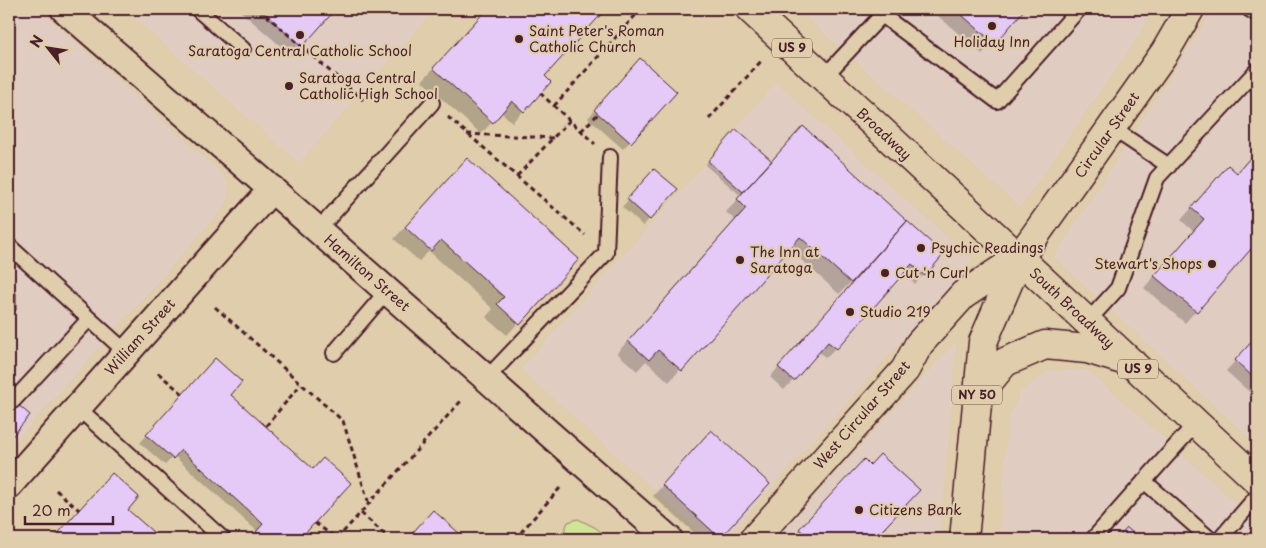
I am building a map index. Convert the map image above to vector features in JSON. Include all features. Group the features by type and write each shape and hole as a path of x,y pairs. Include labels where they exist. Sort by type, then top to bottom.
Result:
{"main road":[{"name":"Broadway","path":"750,9 1019,258"},
{"name":"Circular Street","path":"1019,258 1112,128 1164,52 1190,9"},
{"name":"South Broadway","path":"1019,258 1257,480"},
{"name":"West Circular Street","path":"754,539 905,370 919,344 963,295 1019,258"},
{"name":"NY 50","path":"964,539 983,342 1019,258"},
{"path":"977,396 1005,362 1045,345 1087,349 1132,363"}],"street":[{"name":"Hamilton Street","path":"64,9 669,539"},
{"name":"William Street","path":"9,485 272,190"}],"lane":[{"path":"197,9 243,48"},
{"path":"824,77 879,12 997,101 1079,9"},
{"path":"1249,9 1257,14"},
{"path":"1087,322 1118,288 1157,178 1257,70"},
{"path":"318,230 432,103"},
{"path":"1112,128 1169,166"},
{"path":"486,378 606,252 610,157"},
{"path":"9,246 126,352"},
{"path":"334,353 387,292"},
{"path":"14,401 89,319"},
{"path":"77,407 223,539"},
{"path":"1093,539 1196,423"},
{"path":"1144,481 1210,539"},
{"path":"1220,539 1257,496"}],"path":[{"path":"259,9 362,100"},
{"path":"554,106 641,9"},
{"path":"709,120 781,38"},
{"path":"540,93 610,157"},
{"path":"432,103 606,252"},
{"path":"581,131 598,114"},
{"path":"517,176 570,120"},
{"path":"466,134 554,138"},
{"path":"215,307 342,420 369,504"},
{"path":"158,373 183,394"},
{"path":"266,426 301,384"},
{"path":"315,523 337,539 461,401"},
{"path":"514,539 560,488"},
{"path":"56,490 79,510"},
{"path":"361,513 390,539"}],"shaded area":[{"path":"9,9 39,9 220,172 226,180 229,190 227,200 222,209 9,449"},
{"name":"Saratoga Central Catholic High School","path":"124,9 435,9 299,163"},
{"path":"797,9 1154,9 1131,47 1020,207"},
{"path":"1214,9 1257,9 1257,445 1054,257"},
{"path":"776,83 973,260 726,539 708,539 521,369"},
{"path":"957,341 940,539 775,539"},
{"path":"1050,370 1087,370 1257,521 1257,539 999,539 1008,420 1021,391"}],"green space":[{"path":"578,519 596,528 610,539 561,539 568,522"}],"building":[{"name":"Saratoga Central Catholic School","path":"259,9 336,9 302,47"},
{"name":"Saint Peter's Roman Catholic Church","path":"487,9 606,9 545,76 551,82 524,112 512,101 493,123 433,68"},
{"name":"Holiday Inn","path":"955,9 1025,9 995,44"},
{"path":"640,58 677,92 631,143 594,110"},
{"name":"The Inn at Saratoga","path":"803,126 907,221 851,283 800,237 682,371 658,350 649,360 628,341 746,208 737,199"},
{"path":"736,129 772,161 743,192 708,161"},
{"path":"1257,150 1257,242 1197,312 1154,276 1204,219 1191,208 1228,165 1237,173"},
{"path":"467,158 579,259 520,325 497,304 504,297 441,240 431,251 405,227"},
{"path":"654,169 678,189 650,220 627,199"},
{"path":"907,221 944,254 925,276 912,264 837,349 828,342 794,381 778,367"},
{"path":"9,293 16,293 16,310 10,310 12,367 9,367"},
{"path":"1257,336 1257,381 1235,360"},
{"path":"215,358 242,382 231,395 313,469 323,458 351,483 300,539 264,539 256,532 263,524 181,450 173,459 146,435"},
{"path":"9,397 30,415 9,440"},
{"path":"711,430 770,484 720,538 662,485"},
{"name":"Citizens Bank","path":"880,454 920,490 874,539 811,539 799,529 864,459 870,465"},
{"path":"112,473 139,497 128,510 161,539 53,539"},
{"path":"433,510 460,534 456,539 407,539"},
{"path":"1127,528 1140,539 1117,539"}],"place":[{"name":"Holiday Inn","path":"992,26"},
{"name":"Saratoga Central Catholic School","path":"300,35"},
{"name":"Saint Peter's Roman Catholic Church","path":"519,39"},
{"name":"Saratoga Central Catholic High School","path":"289,86"},
{"name":"Psychic Readings","path":"921,248"},
{"name":"The Inn at Saratoga","path":"740,260"},
{"name":"Stewart's Shops","path":"1212,264"},
{"name":"Cut 'n Curl","path":"885,273"},
{"name":"Studio 219","path":"850,312"},
{"name":"Citizens Bank","path":"859,510"}]}
